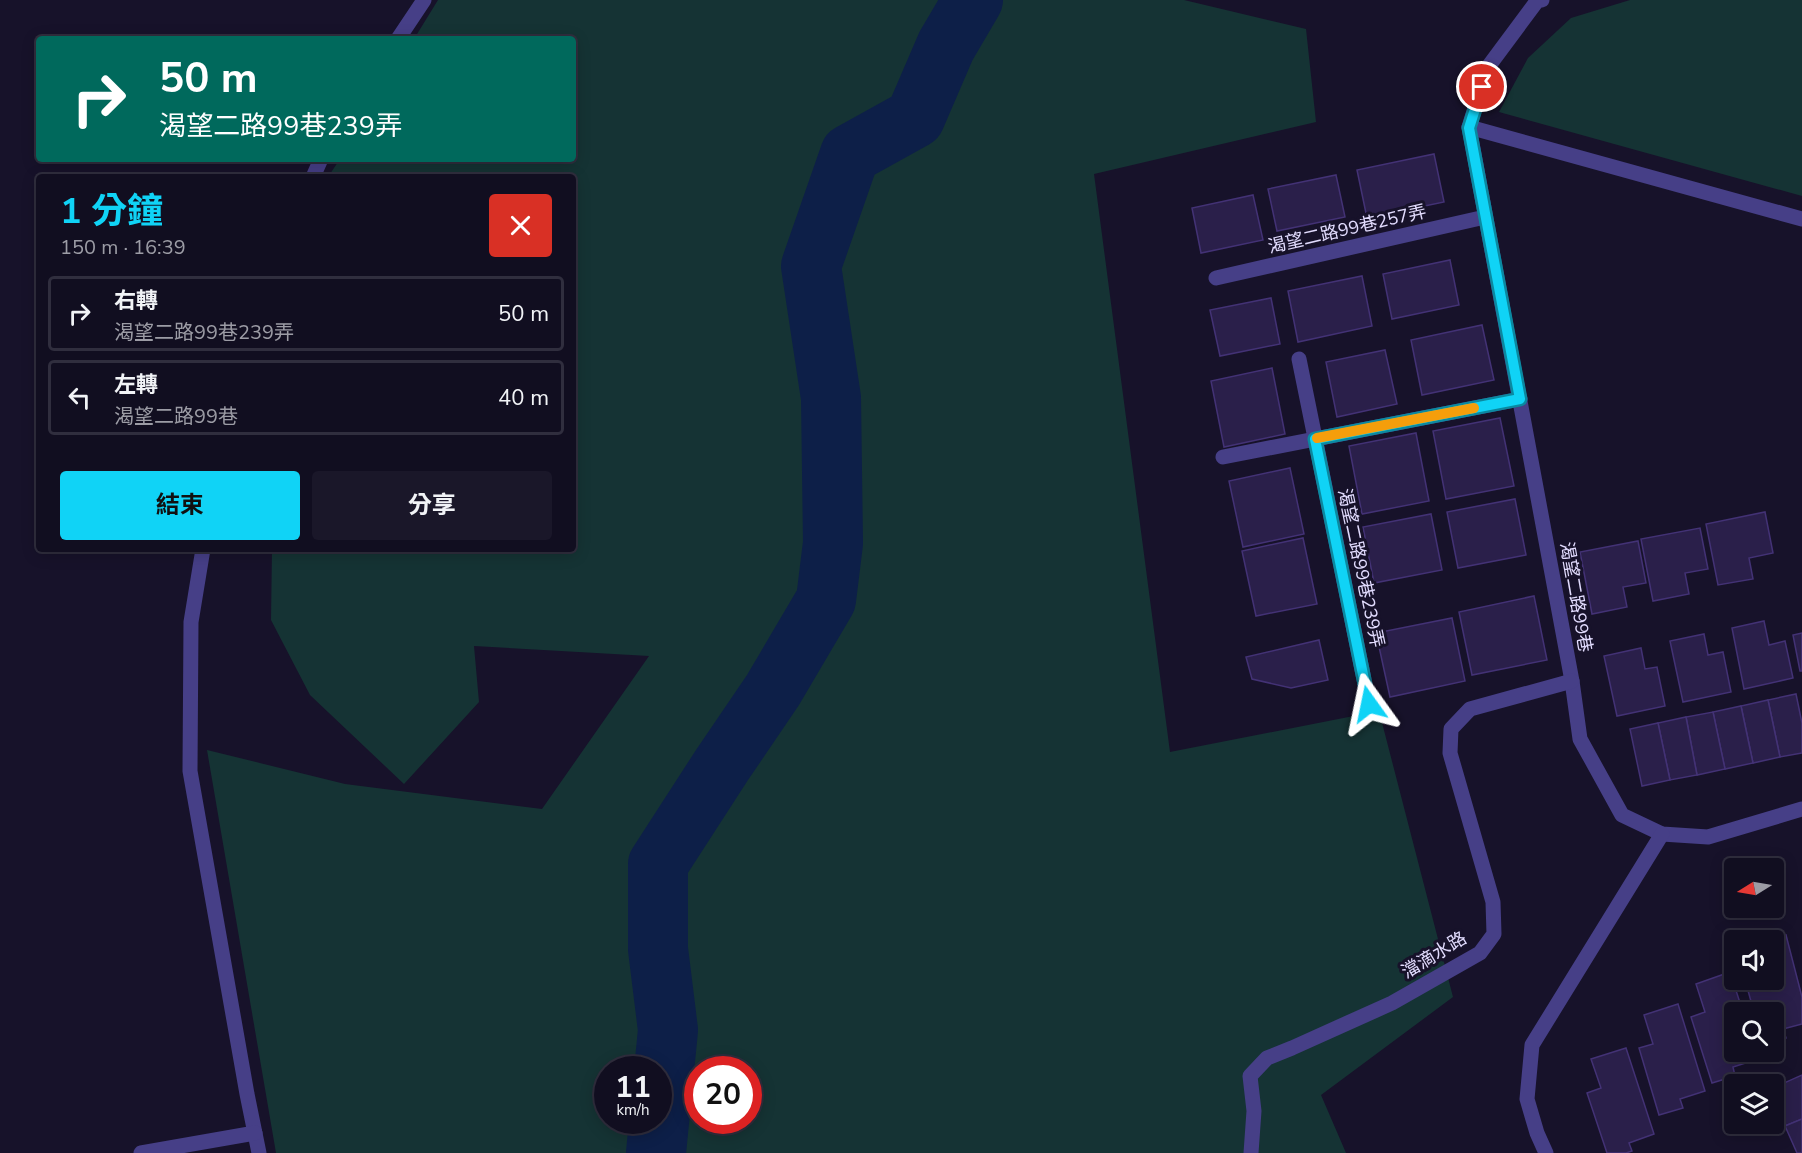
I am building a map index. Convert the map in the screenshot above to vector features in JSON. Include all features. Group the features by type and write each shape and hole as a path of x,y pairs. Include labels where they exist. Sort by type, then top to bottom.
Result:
{"street":[{"path":"400,36 424,0"},
{"name":"渴望二路99巷","path":"1542,0 1537,1 1488,67 1469,128 1572,681 1580,739 1622,815 1662,834"},
{"path":"1469,128 1802,219"},
{"name":"渴望二路99巷257弄","path":"1216,278 1485,217"},
{"name":"渴望二路99巷239弄","path":"1299,359 1369,704"},
{"path":"1223,457 1520,399"},
{"path":"203,552 191,622 190,771 259,1153"},
{"name":"澢滴水路","path":"1251,1153 1254,1111 1250,1076 1267,1058 1392,1003 1480,953 1494,934 1493,902 1450,753 1451,729 1470,708 1572,681"},
{"path":"1546,1153 1537,1133 1527,1099 1532,1045 1662,834 1708,837 1802,809"},
{"path":"141,1153 255,1133"}],"green space":[{"path":"438,0 1184,0 1306,29 1316,122 1094,174 1170,752 1379,711 1453,997 1321,1095 1346,1153 276,1153 207,750 345,784 542,809 649,656 474,646 479,702 404,784 310,695 271,620 272,552 576,552 576,174 330,174 338,162 576,162 576,36 416,36"},
{"path":"1630,0 1802,0 1802,196 1499,112 1528,58 1571,18"}],"building":[{"path":"1434,154 1444,202 1367,218 1357,170"},
{"path":"1336,175 1345,217 1277,231 1268,189"},
{"path":"1253,195 1263,240 1201,253 1192,208"},
{"path":"1450,260 1459,305 1392,319 1383,274"},
{"path":"1362,276 1372,326 1298,342 1288,291"},
{"path":"1271,298 1280,344 1220,356 1210,310"},
{"path":"1482,325 1494,380 1422,395 1411,340"},
{"path":"1385,350 1397,404 1337,417 1326,362"},
{"path":"1272,368 1285,434 1224,447 1211,381"},
{"path":"1500,418 1514,486 1446,499 1433,431"},
{"path":"1416,433 1429,501 1362,514 1349,446"},
{"path":"1290,468 1304,534 1243,547 1229,481"},
{"path":"1515,499 1526,555 1458,568 1447,512"},
{"path":"1765,512 1773,553 1749,558 1753,579 1718,585 1706,524"},
{"path":"1431,514 1442,570 1374,583 1363,527"},
{"path":"1700,528 1708,569 1685,573 1689,594 1653,601 1641,539"},
{"path":"1303,538 1317,604 1256,616 1242,551"},
{"path":"1638,541 1646,583 1623,587 1627,607 1592,614 1580,552"},
{"path":"1534,596 1547,660 1472,675 1459,612"},
{"path":"1452,618 1465,681 1390,697 1376,633"},
{"path":"1764,621 1769,645 1785,641 1793,678 1744,689 1732,628"},
{"path":"1802,633 1802,671 1800,671 1793,635"},
{"path":"1704,634 1708,655 1723,652 1731,692 1683,702 1670,641"},
{"path":"1319,640 1328,680 1291,688 1252,679 1246,657"},
{"path":"1641,648 1645,669 1657,667 1665,706 1617,716 1604,656"},
{"path":"1796,694 1802,723 1802,753 1780,757 1768,700"},
{"path":"1768,700 1780,757 1753,763 1741,706"},
{"path":"1741,706 1753,763 1725,769 1713,712"},
{"path":"1713,712 1725,769 1697,775 1686,717"},
{"path":"1686,717 1697,775 1670,780 1658,723"},
{"path":"1658,723 1670,780 1642,786 1630,729"},
{"path":"1784,935 1786,935 1802,997 1802,1024 1784,1029 1784,1002 1751,1002 1748,990 1784,990"},
{"path":"1724,974 1724,990 1736,990 1740,1002 1724,1002 1724,1062 1749,1062 1733,1067 1735,1074 1724,1074 1724,1079 1712,1083 1691,1017 1705,1012 1696,984"},
{"path":"1678,1004 1705,1091 1680,1099 1683,1108 1659,1115 1639,1048 1653,1044 1644,1015"},
{"path":"1626,1048 1654,1134 1629,1143 1632,1151 1607,1153 1587,1093 1601,1088 1591,1059"},
{"path":"1802,1075 1802,1119 1784,1126 1784,1083"},
{"path":"1802,1119 1802,1153 1797,1153 1785,1126"}],"waterway":[{"path":"656,1153 668,1030 658,949 658,864 773,690 826,600 833,543 831,398 811,266 850,154 915,118 946,46 973,0"}],"slow traffic":[{"path":"1317,438 1474,408"}],"route":[{"path":"1369,704 1315,439 1520,399 1469,128 1482,87"}]}
